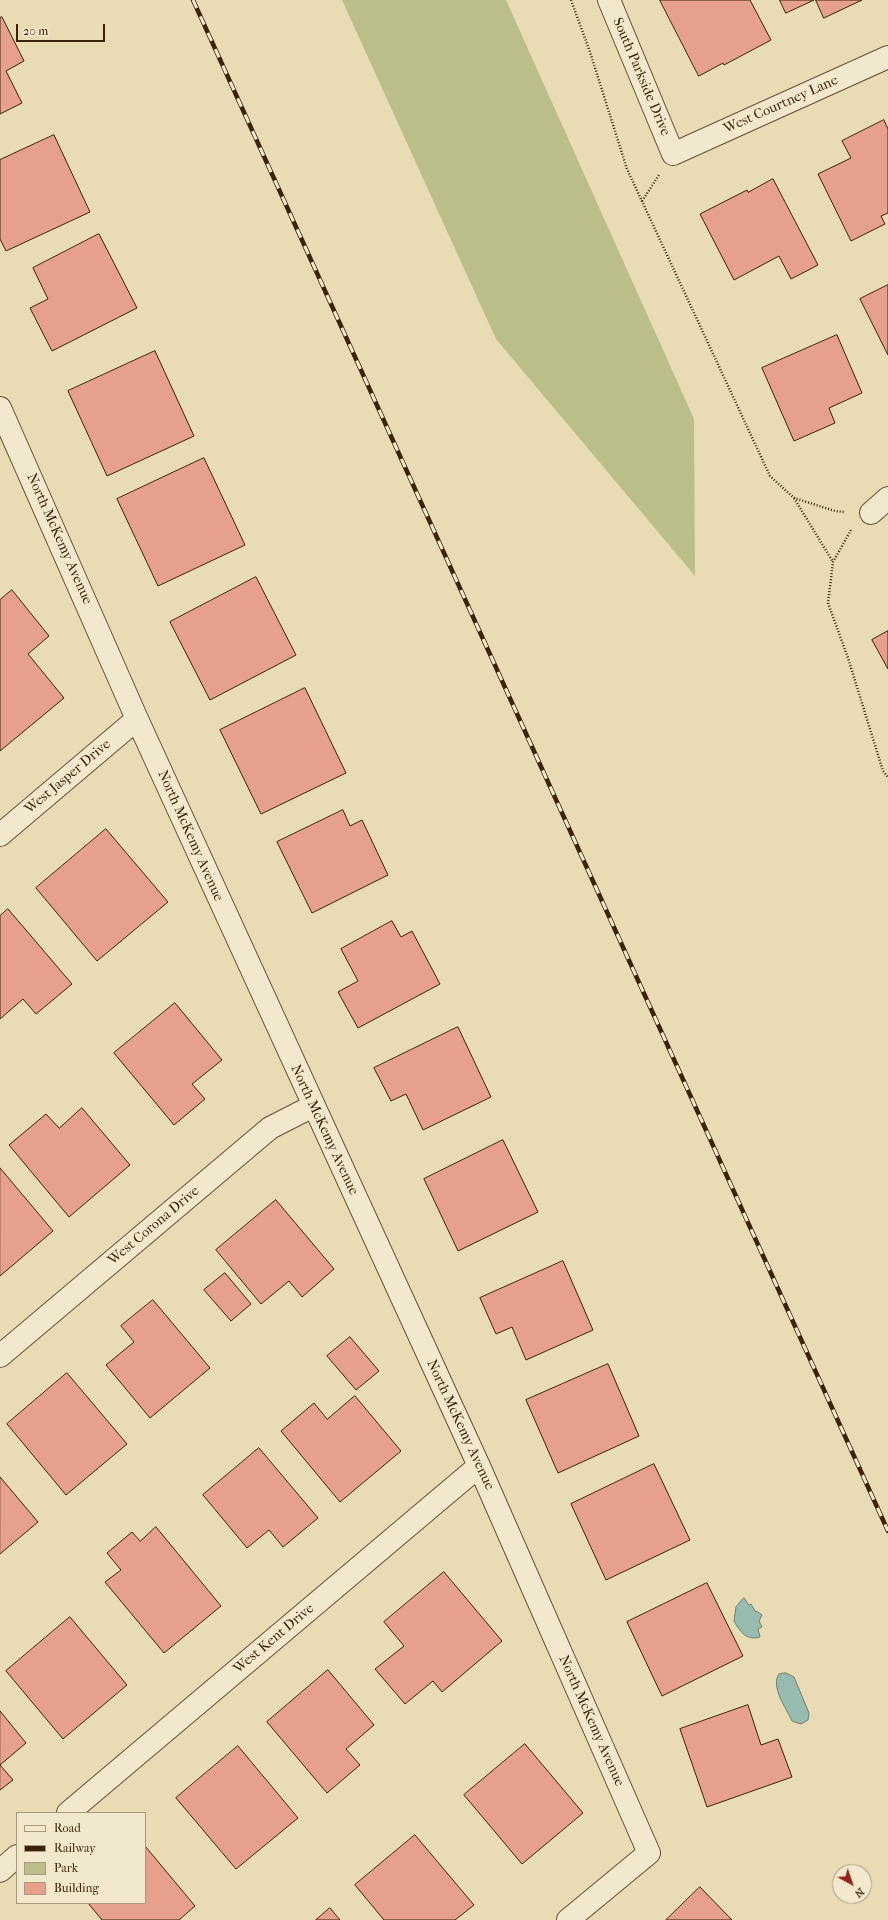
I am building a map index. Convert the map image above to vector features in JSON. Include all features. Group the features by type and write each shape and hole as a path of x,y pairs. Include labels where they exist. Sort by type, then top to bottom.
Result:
{"street":[{"name":"South Parkside Drive","path":"609,0 673,154"},
{"name":"West Courtney Lane","path":"673,154 888,57"},
{"name":"North McKemy Avenue","path":"0,408 49,516 137,719 479,1466 649,1853 568,1920"},
{"path":"872,513 888,498"},
{"name":"West Jasper Drive","path":"0,835 137,719"},
{"name":"West Corona Drive","path":"0,1356 270,1128 314,1106"},
{"name":"West Kent Drive","path":"69,1812 479,1466"},
{"path":"0,1871 16,1857"}],"path":[{"path":"571,0 590,52 627,169 770,476 794,498 833,562"},
{"path":"794,498 835,511 872,513"},
{"path":"872,513 849,532 833,562 828,603 848,658 883,771 888,777"}],"green space":[{"path":"342,0 506,0 694,419 695,576 496,339"}],"water":[{"path":"744,1598 749,1605 751,1604 755,1611 762,1615 759,1621 762,1627 758,1629 760,1637 751,1638 744,1635 734,1621 736,1607"},
{"path":"786,1673 794,1677 809,1713 808,1720 801,1724 792,1721 783,1704 776,1685 779,1674"}],"building":[{"path":"660,0 750,0 771,40 724,65 723,63 699,76"},
{"path":"780,0 814,0 786,13"},
{"path":"816,0 862,0 824,18"},
{"path":"2,17 24,61 6,71 22,103 0,114 0,18"},
{"path":"884,120 888,129 888,213 881,216 885,224 851,241 818,174 851,158 842,141"},
{"path":"54,135 90,212 6,251 0,239 0,160"},
{"path":"773,179 818,265 791,279 779,256 734,280 700,214 747,190 748,192"},
{"path":"99,234 137,308 52,351 30,308 48,299 33,268"},
{"path":"888,285 888,355 860,299"},
{"path":"837,335 862,393 829,408 835,423 794,441 762,368"},
{"path":"155,351 194,436 107,476 68,391"},
{"path":"204,458 245,545 158,586 117,499"},
{"path":"256,577 296,655 210,700 170,622"},
{"path":"12,590 49,636 28,654 64,698 0,751 0,600"},
{"path":"888,631 888,669 872,640"},
{"path":"305,688 346,773 261,814 220,730"},
{"path":"343,810 350,826 362,820 388,875 312,913 277,842"},
{"path":"106,829 168,902 97,961 36,888"},
{"path":"8,909 72,984 36,1014 23,999 0,1019 0,916"},
{"path":"392,921 401,937 412,931 440,984 358,1028 338,992 358,981 341,949"},
{"path":"175,1003 222,1060 192,1084 205,1099 174,1125 114,1053"},
{"path":"458,1027 491,1097 423,1130 406,1094 391,1101 374,1068"},
{"path":"82,1108 130,1165 69,1217 9,1145 46,1114 59,1128"},
{"path":"503,1140 538,1212 458,1251 424,1179"},
{"path":"0,1168 53,1231 0,1276"},
{"path":"276,1200 334,1269 302,1297 289,1281 261,1304 216,1250"},
{"path":"563,1261 593,1330 526,1360 512,1327 496,1334 480,1298"},
{"path":"225,1273 251,1304 231,1321 204,1290"},
{"path":"153,1300 210,1368 150,1418 106,1365 134,1342 121,1326"},
{"path":"350,1337 379,1371 356,1390 327,1356"},
{"path":"608,1364 639,1436 558,1473 526,1400"},
{"path":"67,1373 127,1444 66,1495 7,1424"},
{"path":"355,1396 401,1451 340,1502 281,1431 314,1403 327,1419"},
{"path":"259,1448 318,1518 283,1547 269,1530 247,1548 203,1495"},
{"path":"654,1464 690,1540 606,1580 571,1504"},
{"path":"0,1477 38,1522 0,1554"},
{"path":"156,1527 221,1606 164,1653 105,1582 121,1570 107,1553 132,1532 140,1541"},
{"path":"444,1572 502,1641 442,1692 433,1681 405,1704 375,1669 404,1646 384,1622"},
{"path":"707,1583 743,1656 662,1696 627,1622"},
{"path":"70,1617 127,1685 63,1739 6,1671"},
{"path":"328,1670 374,1725 346,1749 360,1765 327,1793 267,1722"},
{"path":"748,1705 761,1745 778,1739 792,1777 707,1807 680,1729"},
{"path":"0,1711 26,1743 0,1765"},
{"path":"525,1744 583,1813 522,1864 464,1795"},
{"path":"238,1746 298,1818 236,1869 176,1798"},
{"path":"0,1765 13,1780 0,1790"},
{"path":"415,1835 474,1905 455,1920 384,1920 355,1885"},
{"path":"146,1847 195,1906 179,1920 102,1920 89,1904 146,1904"},
{"path":"700,1887 732,1920 666,1920"},
{"path":"330,1908 340,1920 316,1920"}],"railway":[{"path":"193,0 888,1531"}]}
